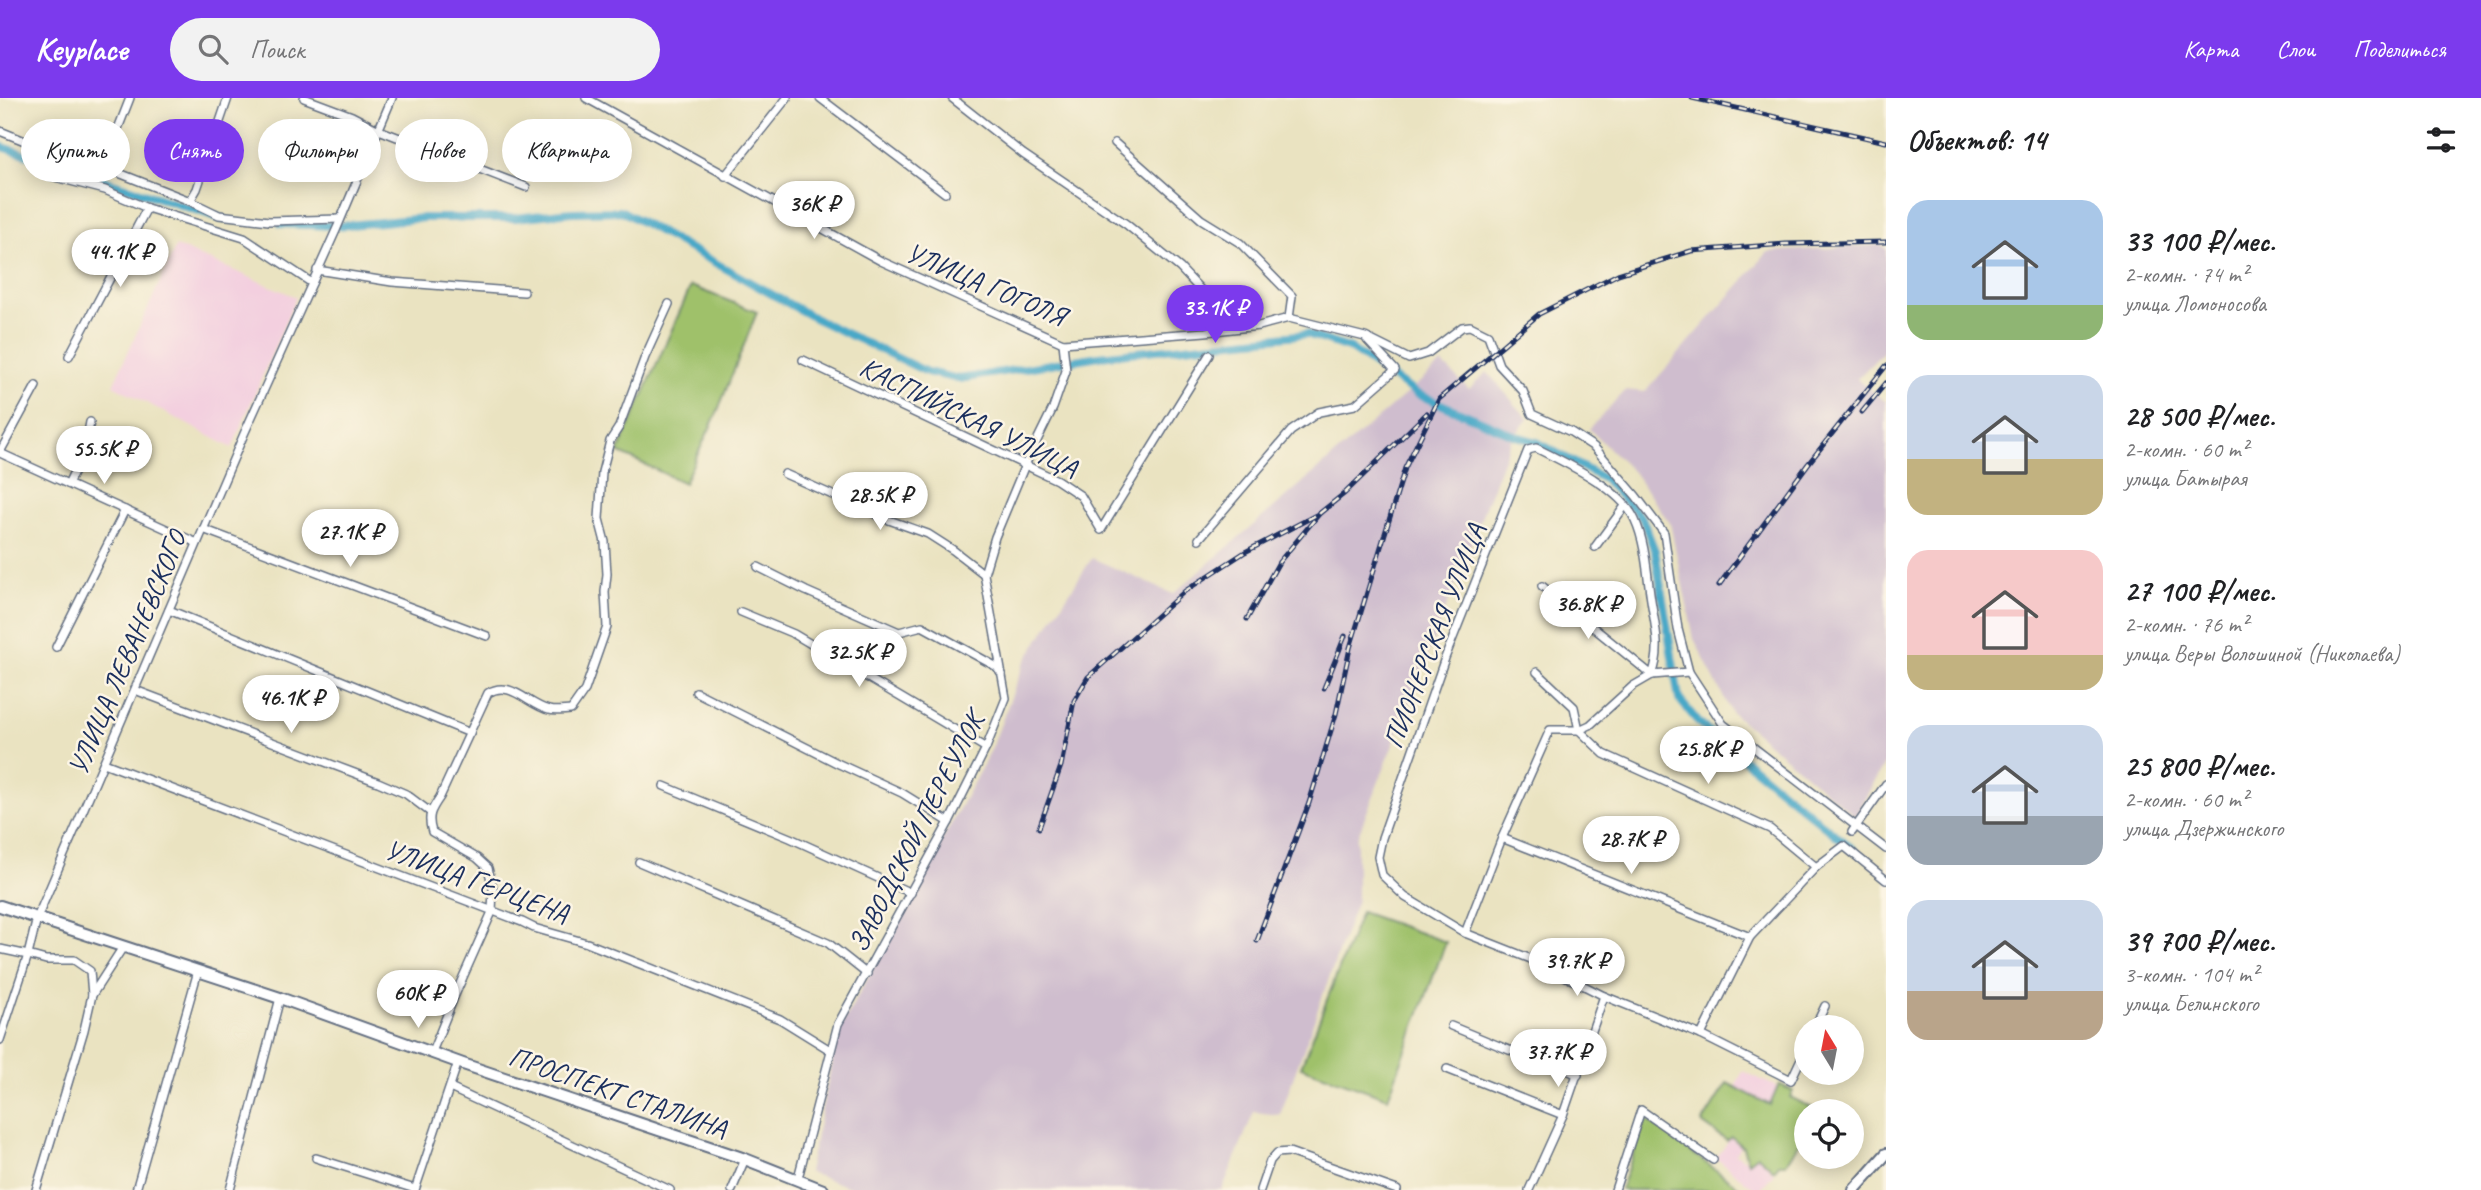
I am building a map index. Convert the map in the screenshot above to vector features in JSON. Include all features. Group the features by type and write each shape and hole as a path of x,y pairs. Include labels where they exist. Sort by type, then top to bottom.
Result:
{"street":[{"path":"122,119 131,98"},
{"path":"190,201 197,189 228,98"},
{"path":"304,98 357,119"},
{"name":"УЛИЦА ЛЕВАНЕВСКОГО","path":"381,126 392,98"},
{"name":"УЛИЦА ГОГОЛЯ","path":"586,98 881,261 1064,347 1259,326 1289,318 1365,338 1409,359 1427,353 1462,327 1471,326 1488,335 1499,365 1523,391 1532,414 1571,432 1594,447 1664,533 1678,629 1689,672"},
{"path":"725,176 787,98"},
{"path":"820,98 945,193"},
{"path":"952,98 1023,154 1126,224 1180,268 1211,301 1231,328"},
{"path":"0,131 21,140"},
{"path":"381,132 526,187"},
{"path":"1115,143 1201,219 1240,243 1269,271 1293,296 1289,318"},
{"path":"130,178 219,215 269,221 339,223"},
{"path":"74,182 244,238 312,283"},
{"name":"УЛИЦА ЛЕВАНЕВСКОГО","path":"0,1040 28,955 37,918 203,529 357,182"},
{"path":"69,356 147,208"},
{"path":"317,270 393,282 524,292"},
{"path":"432,1052 492,912 493,888 488,869 477,858 432,832 428,819 430,812 440,797 488,692 496,688 507,689 549,710 571,710 586,690 607,627 607,574 599,519 602,472 610,440 619,427 645,357 669,304"},
{"path":"1199,539 1292,431 1319,412 1355,405 1395,370 1365,338"},
{"name":"ЗАВОДСКОЙ ПЕРЕУЛОК","path":"798,1178 838,1024 949,822 986,748 1006,698 984,574 995,537 1025,465 1053,408 1067,366 1064,347"},
{"name":"КАСПИЙСКАЯ УЛИЦА","path":"803,359 1057,480 1081,496 1101,530 1209,355"},
{"path":"36,386 0,453 197,544"},
{"path":"68,484 85,449 90,422"},
{"name":"ПИОНЕРСКАЯ УЛИЦА","path":"1465,933 1405,897 1382,875 1378,857 1382,838 1445,658 1528,450 1536,448 1581,472 1625,506"},
{"path":"785,474 889,520 928,534 984,574"},
{"path":"1595,547 1625,506 1635,519 1647,573 1659,656 1652,674 1633,686 1590,725 1579,730 1550,730 1502,838 1465,933 1531,959 1604,996 1701,1035 1791,1080 1794,1074"},
{"path":"56,647 125,510"},
{"path":"203,529 487,636"},
{"path":"758,567 899,632 922,626 997,667 1002,675"},
{"path":"1542,586 1652,674 1689,672 1723,724 1854,829 1886,849"},
{"path":"169,610 470,733"},
{"path":"741,611 794,634 986,748"},
{"path":"1537,672 1574,707 1579,730 1604,754 1770,829 1816,867"},
{"path":"135,690 378,782 407,794 430,812"},
{"path":"696,692 902,793 949,822"},
{"name":"УЛИЦА ГЕРЦЕНА","path":"104,763 534,928 587,943 780,1019 830,1051"},
{"path":"1854,829 1886,784"},
{"path":"664,786 801,843 911,893"},
{"path":"1502,838 1750,937"},
{"path":"1701,1035 1750,937 1816,867 1844,846 1886,880"},
{"path":"639,862 828,943 867,974"},
{"name":"ПРОСПЕКТ СТАЛИНА","path":"0,906 280,998 463,1064 745,1158 820,1189"},
{"path":"92,995 123,947"},
{"path":"0,949 46,960 74,960 90,971 92,995 84,1030 36,1190"},
{"path":"136,1190 198,971"},
{"path":"1529,1190 1563,1115 1604,996"},
{"path":"230,1190 280,998"},
{"path":"1821,1015 1825,1006"},
{"path":"1451,1027 1508,1050 1537,1056 1578,1075"},
{"path":"316,1158 415,1190 458,1062 463,1064"},
{"path":"1447,1069 1563,1115"},
{"name":"ПРОСПЕКТ СТАЛИНА","path":"450,1088 670,1190"},
{"path":"1615,1190 1641,1110 1713,1160"},
{"path":"1260,1190 1270,1161 1277,1153 1289,1152 1380,1188 1397,1190"},
{"path":"1854,1190 1886,1154"},
{"path":"732,1190 745,1158"}],"shaded area":[{"path":"1881,245 1886,249 1886,349 1857,379 1886,402 1886,761 1855,816 1731,712 1694,639 1670,523 1633,472 1589,429 1626,390 1645,392 1768,252"},
{"path":"176,246 296,297 232,448 113,385"},
{"path":"1442,363 1469,389 1487,372 1528,419 1511,440 1357,838 1357,900 1280,1115 1254,1112 1222,1190 857,1190 808,1172 839,1031 991,750 1024,663 1092,558 1173,594"},
{"path":"1743,1071 1777,1087 1770,1106 1735,1087"},
{"path":"1731,1138 1741,1146 1736,1154 1748,1162 1757,1154 1774,1173 1760,1190 1718,1160 1717,1157"}],"green space":[{"path":"691,286 757,312 716,415 684,483 618,452"},
{"path":"1361,912 1446,942 1388,1098 1301,1067"},
{"path":"1727,1083 1770,1105 1779,1084 1793,1091 1790,1097 1794,1099 1794,1151 1786,1164 1779,1164 1774,1170 1757,1155 1748,1162 1743,1147 1732,1137 1727,1141 1702,1123"},
{"path":"1646,1119 1743,1190 1620,1190"}],"waterway":[{"path":"0,146 223,219"},
{"path":"281,224 339,226 424,218 515,218 572,212 622,211 818,320 927,372 959,379 1099,356 1307,334 1351,349 1417,394 1516,436 1537,442 1604,479 1642,518 1655,551 1679,699 1699,723 1854,850"}],"railway":[{"path":"1692,98 1886,142"},
{"path":"1257,941 1309,803 1336,714 1350,648 1405,468 1439,399 1539,314 1618,274 1691,251 1786,244 1886,242"},
{"path":"1719,585 1808,464 1886,366"},
{"path":"1862,412 1886,383"},
{"path":"1247,619 1279,562 1320,513 1345,493 1427,413"},
{"path":"1039,828 1061,766 1074,701 1088,677 1185,591 1245,552 1320,513"},
{"path":"1324,688 1345,636"}]}
